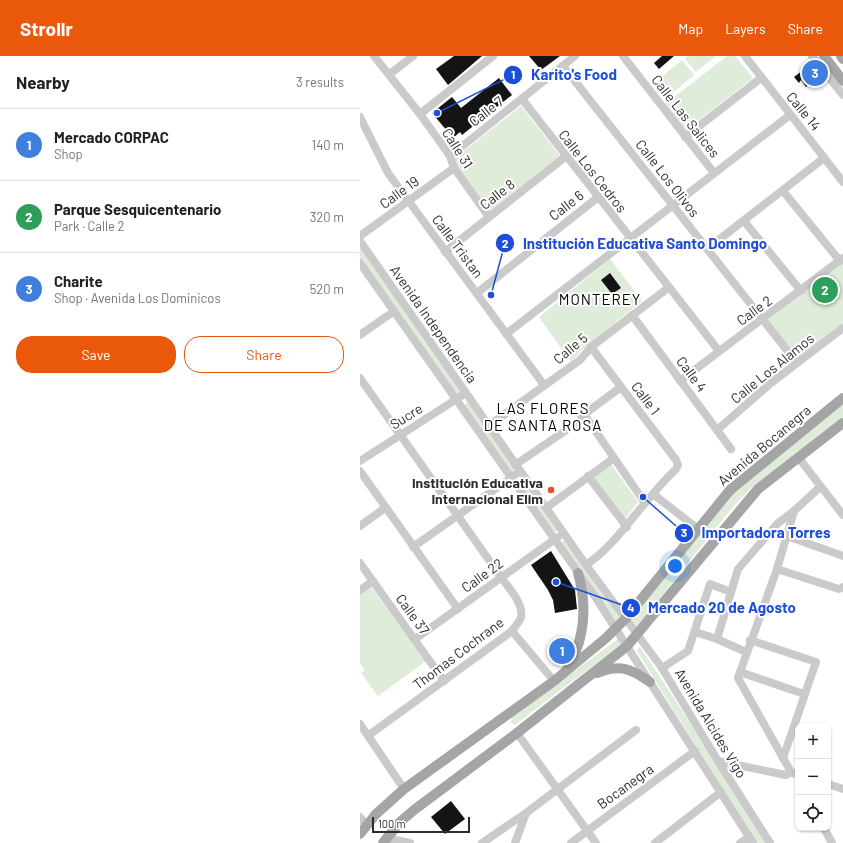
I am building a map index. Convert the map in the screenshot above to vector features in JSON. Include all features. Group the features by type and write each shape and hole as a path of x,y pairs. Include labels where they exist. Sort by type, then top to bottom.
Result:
{"main road":[{"path":"824,56 843,81"},
{"name":"Avenida Bocanegra","path":"362,827 387,802 554,681 606,638 626,618 730,490 743,477 843,398"},
{"path":"384,840 414,810 517,733 627,646 745,502 758,489 843,423"},
{"path":"567,670 580,639 583,619 582,594 578,573"},
{"path":"589,676 606,669 628,668 650,682"}],"street":[{"name":"Calle 31","path":"374,56 390,74 420,114 450,156 454,168 489,217"},
{"path":"390,74 413,56"},
{"name":"Calle 7","path":"450,156 522,100 575,56"},
{"name":"Calle Las Salices","path":"622,56 714,173"},
{"name":"Calle 14","path":"745,56 843,182"},
{"path":"812,56 843,95"},
{"path":"420,114 491,57"},
{"name":"Calle Los Olivos","path":"563,66 797,363"},
{"path":"685,137 761,78"},
{"name":"Calle Los Cedros","path":"522,100 597,198 719,351"},
{"path":"506,334 790,115"},
{"name":"Calle Tristan","path":"360,117 388,173 544,386"},
{"name":"Calle 8","path":"445,252 565,157"},
{"path":"707,250 824,158"},
{"name":"Calle 19","path":"360,236 454,168"},
{"path":"783,191 841,260"},
{"name":"Calle 6","path":"477,293 597,198"},
{"path":"744,221 801,291"},
{"name":"Avenida Independencia","path":"360,241 586,565 626,618"},
{"name":"Calle 2","path":"680,381 841,260"},
{"name":"Avenida Independencia","path":"360,263 555,540 615,628"},
{"name":"Calle 5","path":"488,426 580,360 591,347 668,288"},
{"path":"360,334 394,312"},
{"name":"Calle 4","path":"632,315 731,449"},
{"name":"Calle Los Alamos","path":"717,430 797,363 843,328"},
{"name":"Calle 1","path":"591,347 676,460 678,465 676,469 653,494"},
{"name":"Thomas Cochrane","path":"360,378 501,577 519,605 521,613 520,619 512,630 369,735"},
{"path":"413,547 511,478 518,468 621,387"},
{"name":"Sucre","path":"360,461 466,393"},
{"path":"584,417 588,420 646,503"},
{"path":"798,457 820,487 843,514"},
{"path":"546,508 614,458"},
{"path":"360,471 458,609"},
{"path":"588,476 626,527"},
{"path":"717,639 738,569 777,524 794,511 820,487"},
{"path":"586,565 602,552 626,527 653,494 698,529"},
{"path":"360,526 386,508"},
{"path":"794,511 777,569 750,640 738,678 783,758 795,774"},
{"name":"Calle 22","path":"415,639 564,533"},
{"path":"787,536 843,556"},
{"name":"Calle 37","path":"360,563 444,681"},
{"path":"777,569 839,589 843,587"},
{"path":"360,590 373,581"},
{"path":"662,668 688,651 710,584 731,592"},
{"name":"Avenida Alcides Vigo","path":"626,618 662,668 770,843"},
{"name":"Avenida Alcides Vigo","path":"615,628 751,840"},
{"path":"512,630 554,681"},
{"path":"695,632 717,639 746,652"},
{"path":"750,640 816,662 783,758"},
{"path":"740,672 804,694"},
{"path":"360,724 369,735 404,789"},
{"path":"482,843 526,813 557,788 636,730"},
{"path":"517,733 596,843"},
{"name":"Bocanegra","path":"571,843 586,830 695,751"},
{"path":"718,761 786,775 795,774"},
{"path":"831,785 843,789"},
{"path":"655,843 721,792"},
{"path":"515,843 526,813"},
{"path":"826,831 832,843"},
{"path":"384,840 410,843"},
{"path":"740,843 751,840"}],"green space":[{"path":"688,56 715,57 696,72 685,59"},
{"path":"727,56 735,56 753,78 685,131 665,104"},
{"path":"682,60 694,75 671,94 659,79"},
{"path":"521,106 560,156 488,213 451,161"},
{"path":"360,247 461,391 457,397 360,258"},
{"path":"610,259 642,301 584,348 571,362 539,317"},
{"path":"843,262 843,323 797,359 767,321"},
{"path":"470,403 516,472 512,474 464,405"},
{"path":"843,405 843,418 750,489 732,508 637,626 633,625 632,619 732,492"},
{"path":"611,464 638,502 624,520 593,478"},
{"path":"518,481 523,481 557,530 555,533"},
{"path":"564,540 619,616 617,621 614,620 560,544"},
{"path":"371,587 426,661 378,696 361,673 365,670 360,663 360,594"},
{"path":"618,639 621,644 515,725 511,723 512,717"},
{"path":"639,647 730,784 765,843 756,843 637,651"}],"building":[{"path":"454,56 482,56 448,85 436,69"},
{"path":"529,56 560,56 541,70"},
{"path":"662,56 674,56 659,69 654,63"},
{"path":"811,64 821,76 806,87 801,80 799,83 794,77"},
{"path":"499,78 512,95 462,135 460,132 453,138 432,113 452,97 461,108"},
{"path":"610,273 621,288 612,294 601,280"},
{"path":"551,551 575,590 577,609 555,613 553,600 548,590 531,565"},
{"path":"559,639 570,644 562,661 553,656 557,650 554,648"},
{"path":"451,801 465,819 445,834 431,817"}],"place":[{"name":"Charite","path":"815,73"},
{"name":"Karito's Food","path":"437,113"},
{"name":"Parque Sesquicentenario","path":"825,290"},
{"name":"Institución Educativa Santo Domingo","path":"491,295"},
{"name":"Institución Educativa Internacional Elim","path":"551,490"},
{"name":"Importadora Torres","path":"643,497"},
{"name":"Mercado 20 de Agosto","path":"556,582"},
{"name":"Mercado CORPAC","path":"562,651"}],"district":[{"name":"MONTEREY","path":"600,299"},
{"name":"LAS FLORES DE SANTA ROSA","path":"543,416"}]}
